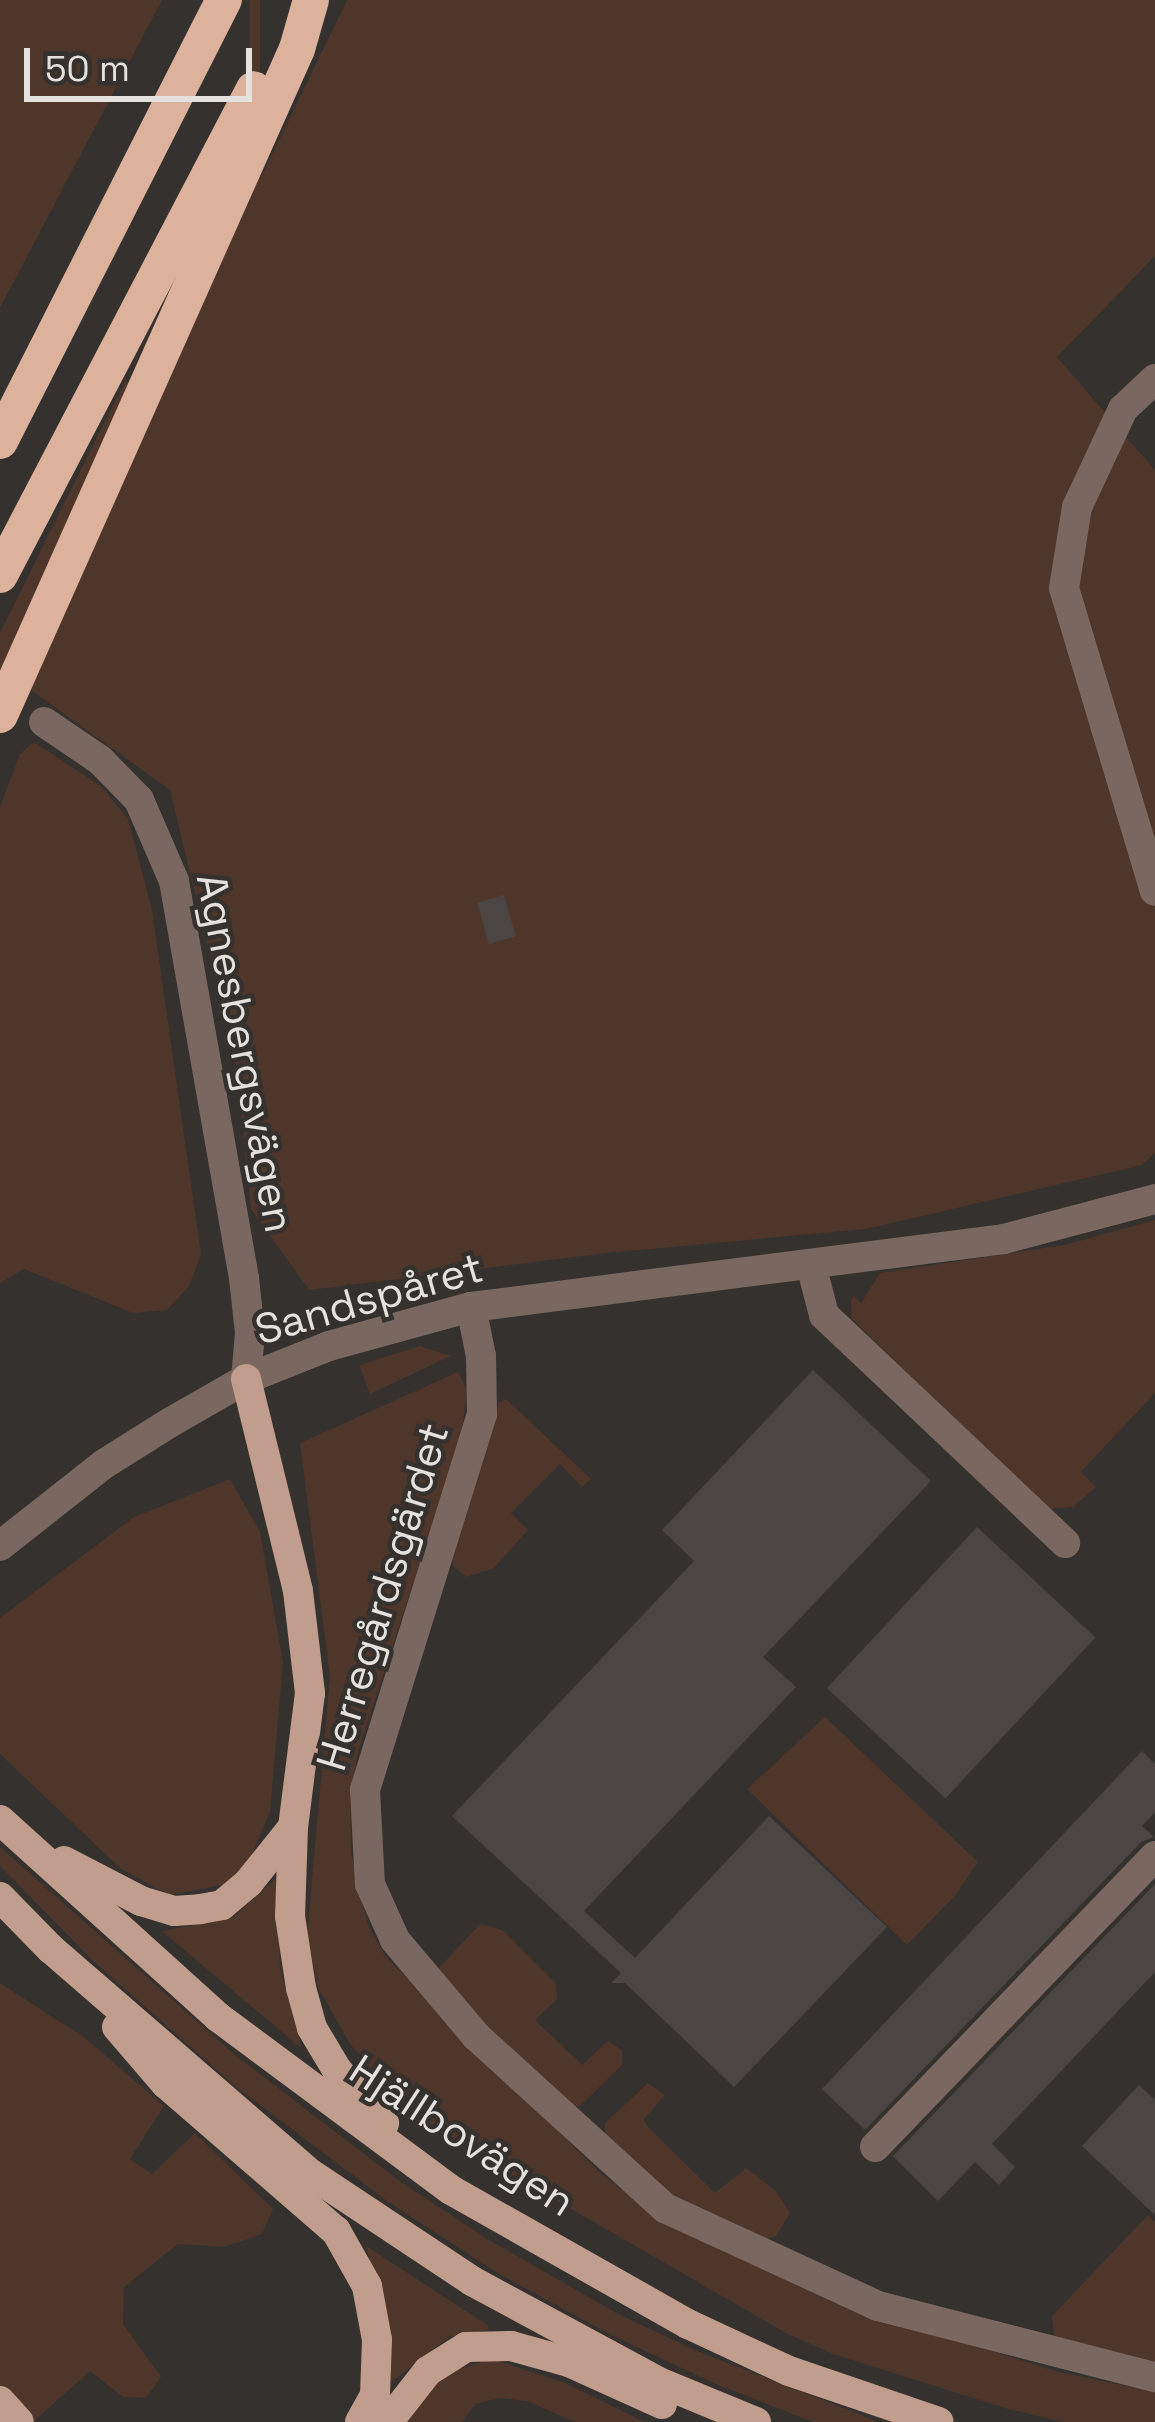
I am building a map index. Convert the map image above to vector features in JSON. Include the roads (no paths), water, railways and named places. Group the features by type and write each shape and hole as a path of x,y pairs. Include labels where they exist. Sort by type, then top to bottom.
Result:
{"highway":[{"path":"0,453 9,425 224,0"},
{"path":"0,575 301,0"},
{"path":"0,715 297,49 311,0"}],"main road":[{"path":"246,1379 298,1591 310,1693 293,1827 290,1916 312,2028 361,2099 451,2190"},
{"path":"6,1825 117,1892 174,1911 222,1905 249,1882 293,1827"},
{"name":"Hjällbovägen","path":"6,1825 218,2017 451,2190 688,2324 789,2371 939,2422"},
{"path":"0,1897 51,1949 166,2084 336,2231 367,2286 377,2340 375,2396 360,2422"},
{"path":"51,1949 311,2174 472,2281 659,2382 756,2422"},
{"path":"388,2422 448,2354 466,2347 512,2346 569,2362 702,2422"},
{"path":"0,2402 20,2422"}],"street":[{"path":"1155,379 1123,409 1077,507 1064,588 1155,891"},
{"name":"Agnesbergsvägen","path":"44,722 100,760 139,800 174,880 244,1278 250,1333 246,1379"},
{"name":"Sandspåret","path":"0,1546 104,1464 246,1379 329,1346 471,1307 1004,1239 1155,1198"},
{"path":"811,1265 824,1315 1065,1544"},
{"name":"Herregårdsgärdet","path":"471,1307 481,1356 482,1414 365,1790 370,1884 395,1940 476,2036 664,2208 878,2306 1155,2377"},
{"path":"875,2147 1155,1856"}]}
